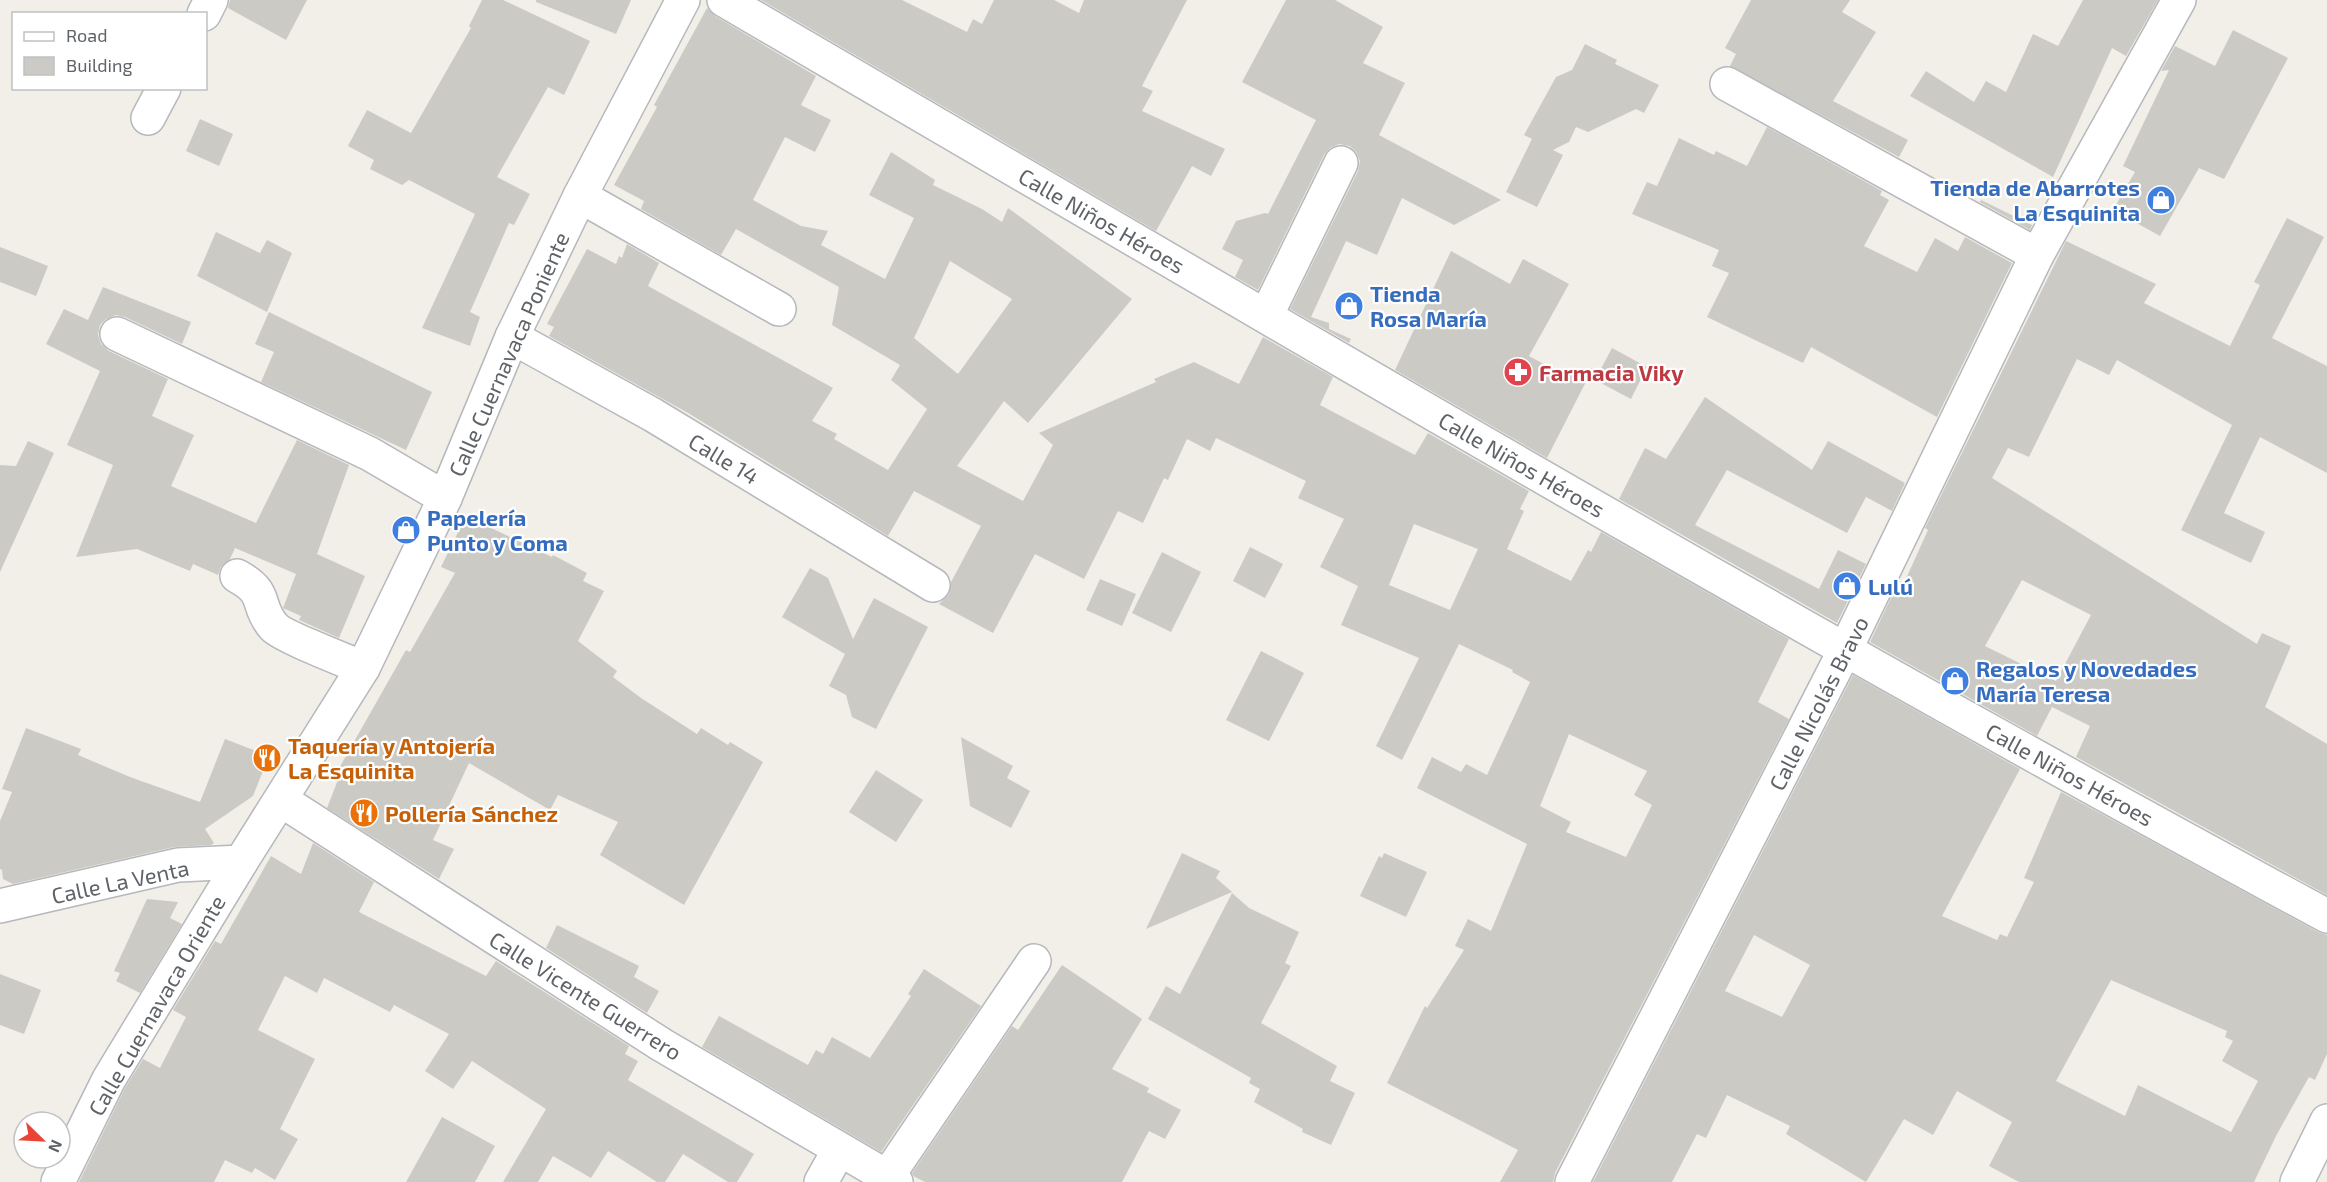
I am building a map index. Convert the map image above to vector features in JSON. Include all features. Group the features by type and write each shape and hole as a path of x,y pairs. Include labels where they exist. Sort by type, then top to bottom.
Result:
{"street":[{"name":"Calle Cuernavaca Poniente","path":"241,862 363,668 445,498 512,337 580,196 683,0"},
{"name":"Calle Niños Héroes","path":"724,0 1570,493 2196,845 2327,916"},
{"name":"Calle Nicolás Bravo","path":"1572,1182 1846,648 2037,255 2180,0"},
{"path":"1727,84 2037,255"},
{"path":"148,118 163,90"},
{"path":"1266,316 1341,163"},
{"path":"580,196 779,309"},
{"path":"117,334 370,454 445,498"},
{"name":"Calle 14","path":"512,337 653,415 933,585"},
{"path":"237,576 252,584 261,596 265,614 275,629 363,668"},
{"name":"Calle Vicente Guerrero","path":"281,800 662,1045 892,1179"},
{"name":"Calle La Venta","path":"0,906 178,865 241,862"},
{"name":"Calle Cuernavaca Oriente","path":"58,1182 109,1079 241,862"},
{"path":"892,1179 1034,961"},
{"path":"2297,1182 2327,1122"},
{"path":"821,1182 839,1150"}],"building":[{"path":"230,0 307,0 286,40 228,8"},
{"path":"482,0 503,0 590,41 564,95 548,87 497,177 530,194 514,225 509,223 470,312 480,317 470,346 422,328 475,214 409,180 402,185 370,169 374,160 348,146 367,110 411,133 471,28 469,26"},
{"path":"536,0 631,0 616,34 536,2"},
{"path":"761,0 902,0 967,32 973,19 982,24 994,0 1054,0 1079,13 1084,0 1187,0 1142,86 1153,91 1142,111 1225,149 1211,176 1192,166 1156,231"},
{"path":"1286,0 1335,0 1383,27 1363,63 1405,83 1379,135 1501,200 1454,225 1402,198 1377,255 1346,241 1311,317 1329,323 1329,329 1351,339 1349,343 1290,309 1358,171 1360,161 1350,146 1339,144 1330,148 1324,155 1258,290 1235,277 1243,260 1222,249 1236,221 1268,214 1316,120 1242,82"},
{"path":"1751,0 1850,0 1842,12 1876,32 1833,101 1908,140 1899,157 1730,66 1736,54 1725,48"},
{"path":"2083,0 2158,0 2126,56 2112,48 2053,177 1910,96 1926,71 1974,102 1986,81 2006,92 2033,34 2058,46"},
{"path":"707,8 715,16 816,76 801,105 831,120 815,152 785,137 753,200 801,226 828,231 821,245 885,279 914,218 869,195 891,152 935,180 933,185 982,209 1002,222 1008,208 1132,299 1028,423 1004,401 957,466 1023,501 1053,445 1039,433 1156,382 1154,379 1194,362 1239,384 1263,337 1333,377 1320,405 1415,455 1428,433 1529,491 1520,509 1524,511 1507,549 1571,581 1588,550 1591,552 1601,532 1789,639 1758,702 1789,719 1555,1173 1553,1182 1500,1182 1518,1150 1387,1083 1425,1006 1427,1008 1464,950 1455,946 1468,919 1491,931 1527,844 1417,788 1432,757 1461,772 1466,764 1487,775 1530,682 1512,672 1513,670 1459,644 1402,760 1376,746 1419,658 1341,625 1358,586 1320,567 1344,519 1298,498 1306,481 1216,438 1210,451 1187,439 1168,480 1164,478 1143,523 1118,511 1084,579 1035,554 993,633 939,604 949,594 951,582 981,526 914,491 888,536 688,413 549,336 554,327 547,324 587,249 616,264 619,256 622,258 627,244 659,263 648,286 833,388 812,421 837,434 834,439 888,470 927,409 891,380 900,365 832,325 839,287 736,229 721,255 641,209 644,201 614,185 657,107 654,105","holes":["950,261 1012,299 958,374 914,338","1414,524 1478,549 1450,610 1389,585","1569,734 1647,771 1634,795 1652,805 1626,857 1566,832 1571,822 1540,806"]},
{"path":"2233,30 2288,58 2224,179 2199,168 2160,236 2113,210 2135,172 2123,166 2169,70 2161,71 2175,46 2215,66"},
{"path":"1585,44 1617,60 1615,64 1659,85 1644,113 1636,109 1588,132 1576,127 1569,142 1553,150 1563,155 1537,207 1506,192 1532,139 1524,135 1556,77 1572,70"},
{"path":"200,119 233,134 219,166 186,151"},
{"path":"1767,127 1882,191 1880,195 1889,200 1864,246 1917,272 1935,238 1958,251 1965,237 2012,263 1937,417 1811,347 1803,363 1707,317 1729,273 1712,266 1719,250 1632,214 1647,182 1657,186 1679,138 1714,155 1716,151 1747,166"},
{"path":"1981,200 2032,225 2030,230 1980,202"},
{"path":"2287,218 2324,237 2272,338 2327,366 2327,473 2260,437 2224,513 2265,532 2251,563 2181,530 2232,425 2117,360 2109,375 2077,359 2029,457 2008,448 1992,478 2257,644 2262,633 2291,646 2265,707 2327,744 2327,895 2076,757 2090,726 2052,707 2037,736 1870,642 1899,581 1904,583 1928,530 1925,528 2066,241 2156,284 2144,303 2230,346 2260,285 2254,282","holes":["2022,580 2091,615 2056,681 1985,646"]},
{"path":"216,232 260,253 267,240 292,253 267,312 197,276"},
{"path":"0,247 48,266 36,296 0,282"},
{"path":"1451,251 1510,284 1523,259 1569,284 1529,356 1566,376 1593,368 1547,458 1395,370"},
{"path":"103,287 191,322 182,344 116,315 106,319 100,325 98,335 101,344 109,351 168,379 152,416 194,435 171,486 256,523 297,440 349,465 317,554 365,576 339,638 299,620 301,616 283,608 296,574 235,548 218,575 193,564 190,571 137,549 76,557 113,465 67,445 100,371 46,344 64,309 88,320"},
{"path":"269,312 432,392 406,450 261,382 274,352 255,344"},
{"path":"1612,348 1647,367 1631,399 1595,380"},
{"path":"1705,397 1812,470 1828,441 1905,483 1892,511 1866,497 1847,533 1727,470 1695,525 1819,589 1838,550 1866,564 1837,623 1619,499 1645,448 1666,459"},
{"path":"28,441 54,453 0,572 0,465 16,466"},
{"path":"466,516 587,573 583,581 604,591 578,641 617,671 613,677 641,698 697,734 701,728 728,745 730,742 763,762 684,905 600,855 618,822 558,795 550,810 469,763 433,840 454,849 439,879 327,808 341,772 338,770 406,650 410,652 455,573 441,567"},
{"path":"1250,547 1283,564 1265,598 1233,581"},
{"path":"1162,552 1201,572 1171,632 1132,613"},
{"path":"810,568 828,578 853,639 874,598 928,627 876,729 852,717 846,695 829,686 845,654 782,617"},
{"path":"1100,579 1136,594 1122,626 1086,610"},
{"path":"1261,651 1304,673 1269,741 1226,720"},
{"path":"1853,675 2020,769 1942,916 1997,940 2000,934 2007,937 2034,882 2024,878 2061,792 2327,935 2327,1054 2315,1080 2309,1077 2276,1136 2254,1182 2019,1182 1989,1166 2012,1122 1957,1091 1933,1135 1904,1119 1866,1182 1786,1134 1790,1126 1727,1095 1706,1138 1697,1134 1672,1182 1593,1182","holes":["1754,935 1810,965 1782,1017 1725,991","2111,980 2227,1031 2225,1037 2233,1041 2222,1061 2258,1081 2231,1132 2138,1085 2125,1116 2056,1081"]},
{"path":"26,728 81,749 78,755 130,777 200,802 225,739 269,756 253,796 205,829 214,843 211,845 174,847 13,884 3,879 0,869 0,821 12,792 2,789"},
{"path":"961,737 1013,766 1007,778 1030,791 1011,828 970,806"},
{"path":"876,770 923,800 896,842 849,812"},
{"path":"313,843 374,882 359,912 486,976 496,961 629,1046 625,1054 638,1061 628,1080 754,1154 737,1182 728,1182 683,1154 665,1182 657,1182 608,1151 591,1178 553,1156 538,1182 503,1182 546,1109 472,1061 453,1089 425,1071 449,1034 394,1005 390,1012 324,978 317,993 285,976 258,1030 315,1059 280,1129 298,1139 275,1180 255,1168 252,1173 225,1160 214,1182 79,1182 125,1088 143,1059 160,1068 186,1017 173,1010 215,941 221,944 271,856 301,874"},
{"path":"1182,853 1220,871 1216,878 1232,892 1146,929"},
{"path":"1384,853 1427,872 1406,917 1360,896 1379,856 1382,858"},
{"path":"1232,893 1249,908 1299,932 1285,963 1291,966 1261,1023 1337,1066 1330,1081 1355,1093 1331,1145 1302,1132 1303,1129 1254,1102 1260,1089 1249,1083 1251,1078 1148,1019 1166,986 1180,994"},
{"path":"147,899 178,902 170,918 182,924 140,993 116,981 120,973 114,971"},
{"path":"557,925 639,966 634,977 659,991 647,1013 546,948"},
{"path":"1062,965 1142,1019 1112,1069 1149,1088 1147,1092 1181,1110 1165,1139 1149,1131 1122,1182 925,1182 913,1176 912,1173 1012,1026 1018,1030"},
{"path":"924,969 981,1006 881,1152 702,1047 719,1016 808,1065 816,1050 823,1054 832,1037 870,1058 911,996 908,994"},
{"path":"0,974 41,990 24,1034 0,1025"},
{"path":"442,1117 495,1146 475,1182 406,1182"}],"place":[{"name":"Tienda de Abarrotes La Esquinita","path":"2161,200"},
{"name":"Tienda Rosa María","path":"1349,306"},
{"name":"Farmacia Viky","path":"1518,372"},
{"name":"Papelería Punto y Coma","path":"406,530"},
{"name":"Lulú","path":"1847,586"},
{"name":"Regalos y Novedades María Teresa","path":"1955,681"},
{"name":"Taquería y Antojería La Esquinita","path":"267,758"},
{"name":"Pollería Sánchez","path":"364,813"}]}
